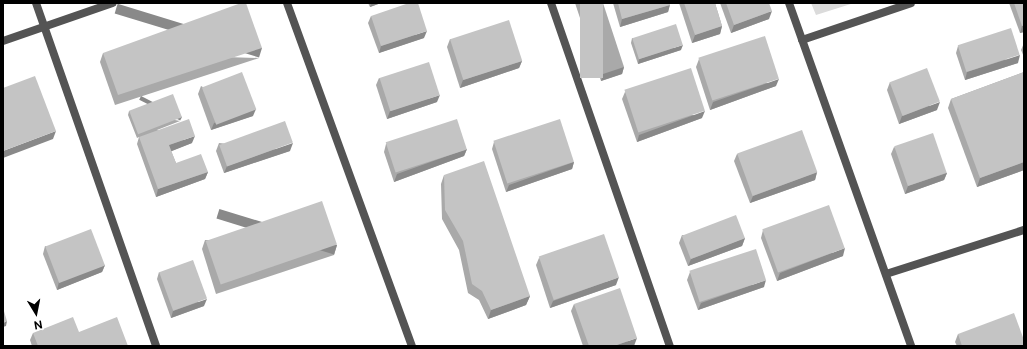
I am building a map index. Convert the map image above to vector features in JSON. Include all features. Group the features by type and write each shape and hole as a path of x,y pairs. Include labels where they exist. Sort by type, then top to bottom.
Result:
{"street":[{"path":"36,3 156,346"},
{"path":"3,41 114,3"},
{"path":"287,3 412,346"},
{"path":"551,3 670,346"},
{"path":"789,3 911,346"},
{"path":"802,40 911,3"},
{"path":"886,274 1024,230"}],"shaded area":[{"path":"811,3 854,3 816,15"}],"building":[{"path":"241,3 246,3 262,48 118,95 103,53"},
{"path":"409,3 418,3 427,31 381,46 371,16"},
{"path":"580,3 603,3 603,78 580,78"},
{"path":"618,3 670,3 670,5 622,19"},
{"path":"684,3 715,3 722,26 695,35"},
{"path":"726,3 769,3 772,11 734,25"},
{"path":"1014,3 1024,3 1024,25 1022,26"},
{"path":"509,20 522,61 463,80 450,39"},
{"path":"676,24 683,45 639,59 632,38"},
{"path":"1011,28 1020,55 966,72 958,45"},
{"path":"765,36 779,79 712,100 698,58"},
{"path":"429,62 440,95 390,111 380,78"},
{"path":"691,68 705,111 638,132 624,90"},
{"path":"927,68 940,102 903,116 890,82"},
{"path":"242,72 256,109 216,125 202,87"},
{"path":"1024,72 1024,162 980,178 951,99"},
{"path":"35,76 56,131 3,151 3,88"},
{"path":"173,94 182,117 138,134 129,111"},
{"path":"189,119 195,136 169,145 176,163 201,154 208,172 158,189 139,137"},
{"path":"457,119 467,149 396,173 386,142"},
{"path":"560,119 574,162 507,183 493,141"},
{"path":"285,121 293,143 227,167 219,145"},
{"path":"802,130 817,172 753,196 737,154"},
{"path":"933,133 947,173 908,186 894,146"},
{"path":"484,161 530,296 491,310 482,291 472,284 463,241 445,210 444,175"},
{"path":"322,201 337,244 221,285 206,241"},
{"path":"829,205 845,248 778,273 762,229"},
{"path":"736,215 745,238 691,259 682,236"},
{"path":"91,229 105,265 59,283 45,247"},
{"path":"604,234 619,277 554,300 539,256"},
{"path":"756,249 766,280 700,302 689,271"},
{"path":"193,260 207,299 173,311 159,272"},
{"path":"620,288 637,338 614,346 589,346 574,304"},
{"path":"3,308 7,321 3,323"},
{"path":"1014,313 1024,340 1024,346 962,346 958,334"},
{"path":"73,317 79,332 117,317 128,346 38,346 33,333"}]}
